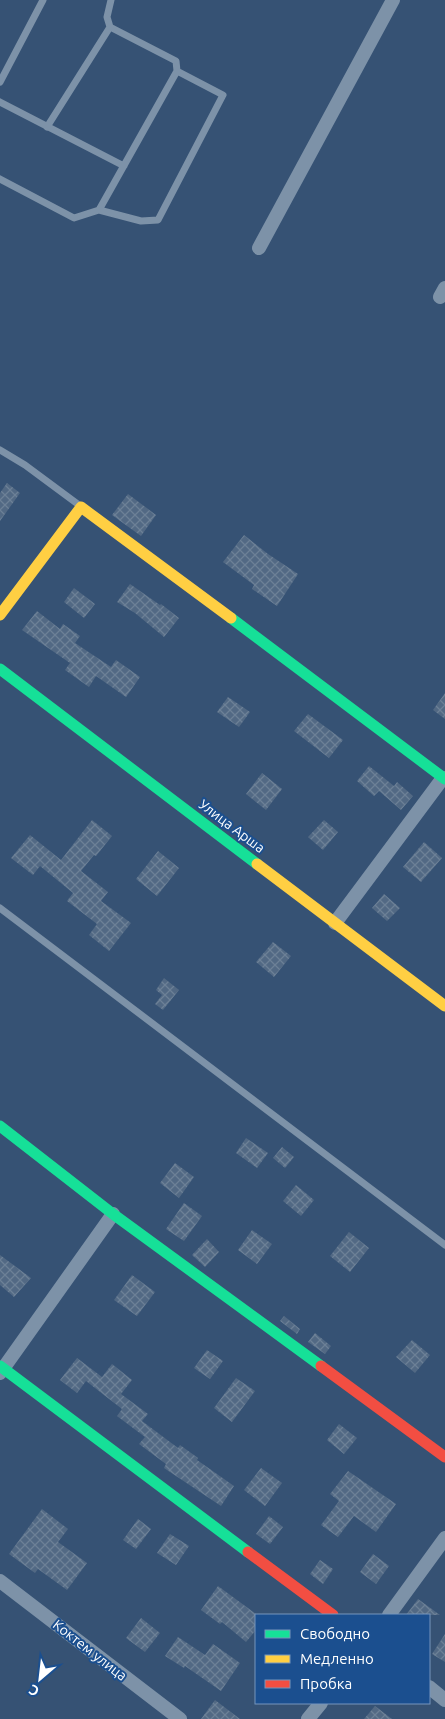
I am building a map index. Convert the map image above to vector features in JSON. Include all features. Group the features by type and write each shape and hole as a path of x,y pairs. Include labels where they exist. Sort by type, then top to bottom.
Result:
{"street":[{"path":"258,248 392,0"},
{"path":"0,616 82,507 444,778 335,923"},
{"name":"Улица Арша","path":"0,669 445,1006"},
{"path":"0,1126 113,1214 445,1457"},
{"path":"113,1214 1,1369 332,1614"},
{"path":"390,1614 445,1538"},
{"name":"Коктем улица","path":"0,1581 180,1719"},
{"path":"430,1688 445,1700"},
{"path":"308,1719 320,1704"}],"lane":[{"path":"0,82 43,0"},
{"path":"99,210 177,71 176,61 110,27 107,17 111,0"},
{"path":"47,127 110,27"},
{"path":"0,179 74,218 99,210 141,221 158,220 223,95 177,71"},
{"path":"0,102 124,166"},
{"path":"0,450 25,465 82,507"},
{"path":"0,908 445,1245"}],"building":[{"path":"7,483 20,493 0,521 0,493"},
{"path":"128,494 156,515 141,536 112,515"},
{"path":"244,535 298,574 277,606 252,589 254,585 223,562"},
{"path":"130,584 179,618 164,637 135,613 117,602"},
{"path":"74,588 95,604 84,618 64,602"},
{"path":"37,611 60,629 63,624 80,636 75,643 111,667 116,660 140,677 126,697 96,676 89,687 65,670 70,663 22,630"},
{"path":"445,693 445,719 433,710"},
{"path":"228,697 250,712 239,727 217,712"},
{"path":"308,714 343,740 329,758 294,731"},
{"path":"369,766 394,786 397,782 413,796 401,810 379,791 374,796 357,781"},
{"path":"262,773 282,789 266,810 246,794"},
{"path":"92,820 112,836 81,871 108,892 101,901 131,923 109,951 89,935 97,924 67,901 73,893 40,866 33,875 11,858 30,835 61,860"},
{"path":"324,820 338,832 323,850 308,837"},
{"path":"424,842 442,858 421,882 403,867"},
{"path":"158,851 179,868 157,896 136,879"},
{"path":"384,894 400,908 387,921 372,908"},
{"path":"273,942 291,956 274,977 256,962"},
{"path":"164,978 179,990 163,1010 155,1004 162,995 156,990"},
{"path":"246,1138 268,1153 257,1168 236,1153"},
{"path":"282,1147 294,1157 285,1168 273,1158"},
{"path":"175,1163 194,1177 179,1198 160,1183"},
{"path":"296,1185 314,1200 301,1216 283,1201"},
{"path":"184,1203 202,1216 184,1241 166,1229"},
{"path":"252,1230 272,1244 257,1264 238,1250"},
{"path":"349,1232 369,1248 350,1272 330,1256"},
{"path":"207,1239 219,1252 205,1267 192,1255"},
{"path":"0,1255 31,1278 14,1297 0,1285"},
{"path":"132,1275 155,1292 137,1316 114,1300"},
{"path":"284,1316 300,1329 297,1334 280,1321"},
{"path":"315,1333 331,1346 325,1354 308,1342"},
{"path":"412,1340 430,1355 415,1373 396,1357"},
{"path":"207,1350 223,1361 210,1379 194,1368"},
{"path":"77,1358 102,1377 112,1364 132,1380 121,1394 148,1414 142,1421 178,1448 180,1445 198,1458 197,1460 234,1486 221,1506 164,1468 166,1464 139,1444 145,1437 117,1416 122,1409 86,1381 77,1393 60,1380"},
{"path":"236,1378 255,1391 232,1422 214,1408"},
{"path":"339,1424 357,1438 344,1454 327,1440"},
{"path":"261,1468 282,1483 265,1506 244,1490"},
{"path":"348,1471 396,1504 376,1532 354,1516 338,1537 321,1525 339,1501 330,1494"},
{"path":"42,1509 68,1529 58,1542 87,1563 67,1590 38,1569 35,1573 9,1554"},
{"path":"269,1516 283,1527 270,1544 256,1534"},
{"path":"138,1519 151,1529 136,1549 123,1540"},
{"path":"170,1534 189,1546 176,1565 157,1553"},
{"path":"373,1554 389,1566 376,1584 360,1572"},
{"path":"320,1560 333,1569 323,1584 310,1574"},
{"path":"218,1586 256,1614 255,1631 246,1642 222,1622 220,1624 201,1610"},
{"path":"418,1599 440,1615 430,1614 407,1614"},
{"path":"141,1618 160,1633 145,1652 126,1638"},
{"path":"445,1634 445,1662 432,1654"},
{"path":"178,1637 205,1655 213,1644 240,1663 221,1691 185,1666 184,1668 165,1656"},
{"path":"215,1700 240,1719 201,1719"},
{"path":"375,1706 392,1719 364,1719"}],"traffic: fast":[{"path":"231,618 445,779"},
{"path":"0,669 257,864"},
{"path":"0,1126 113,1214 321,1366"},
{"path":"0,1366 248,1552"}],"traffic: slow":[{"path":"0,615 81,507 231,618"},
{"path":"257,864 445,1006"}],"traffic: jam":[{"path":"321,1366 445,1457"},
{"path":"248,1552 332,1614"}]}
